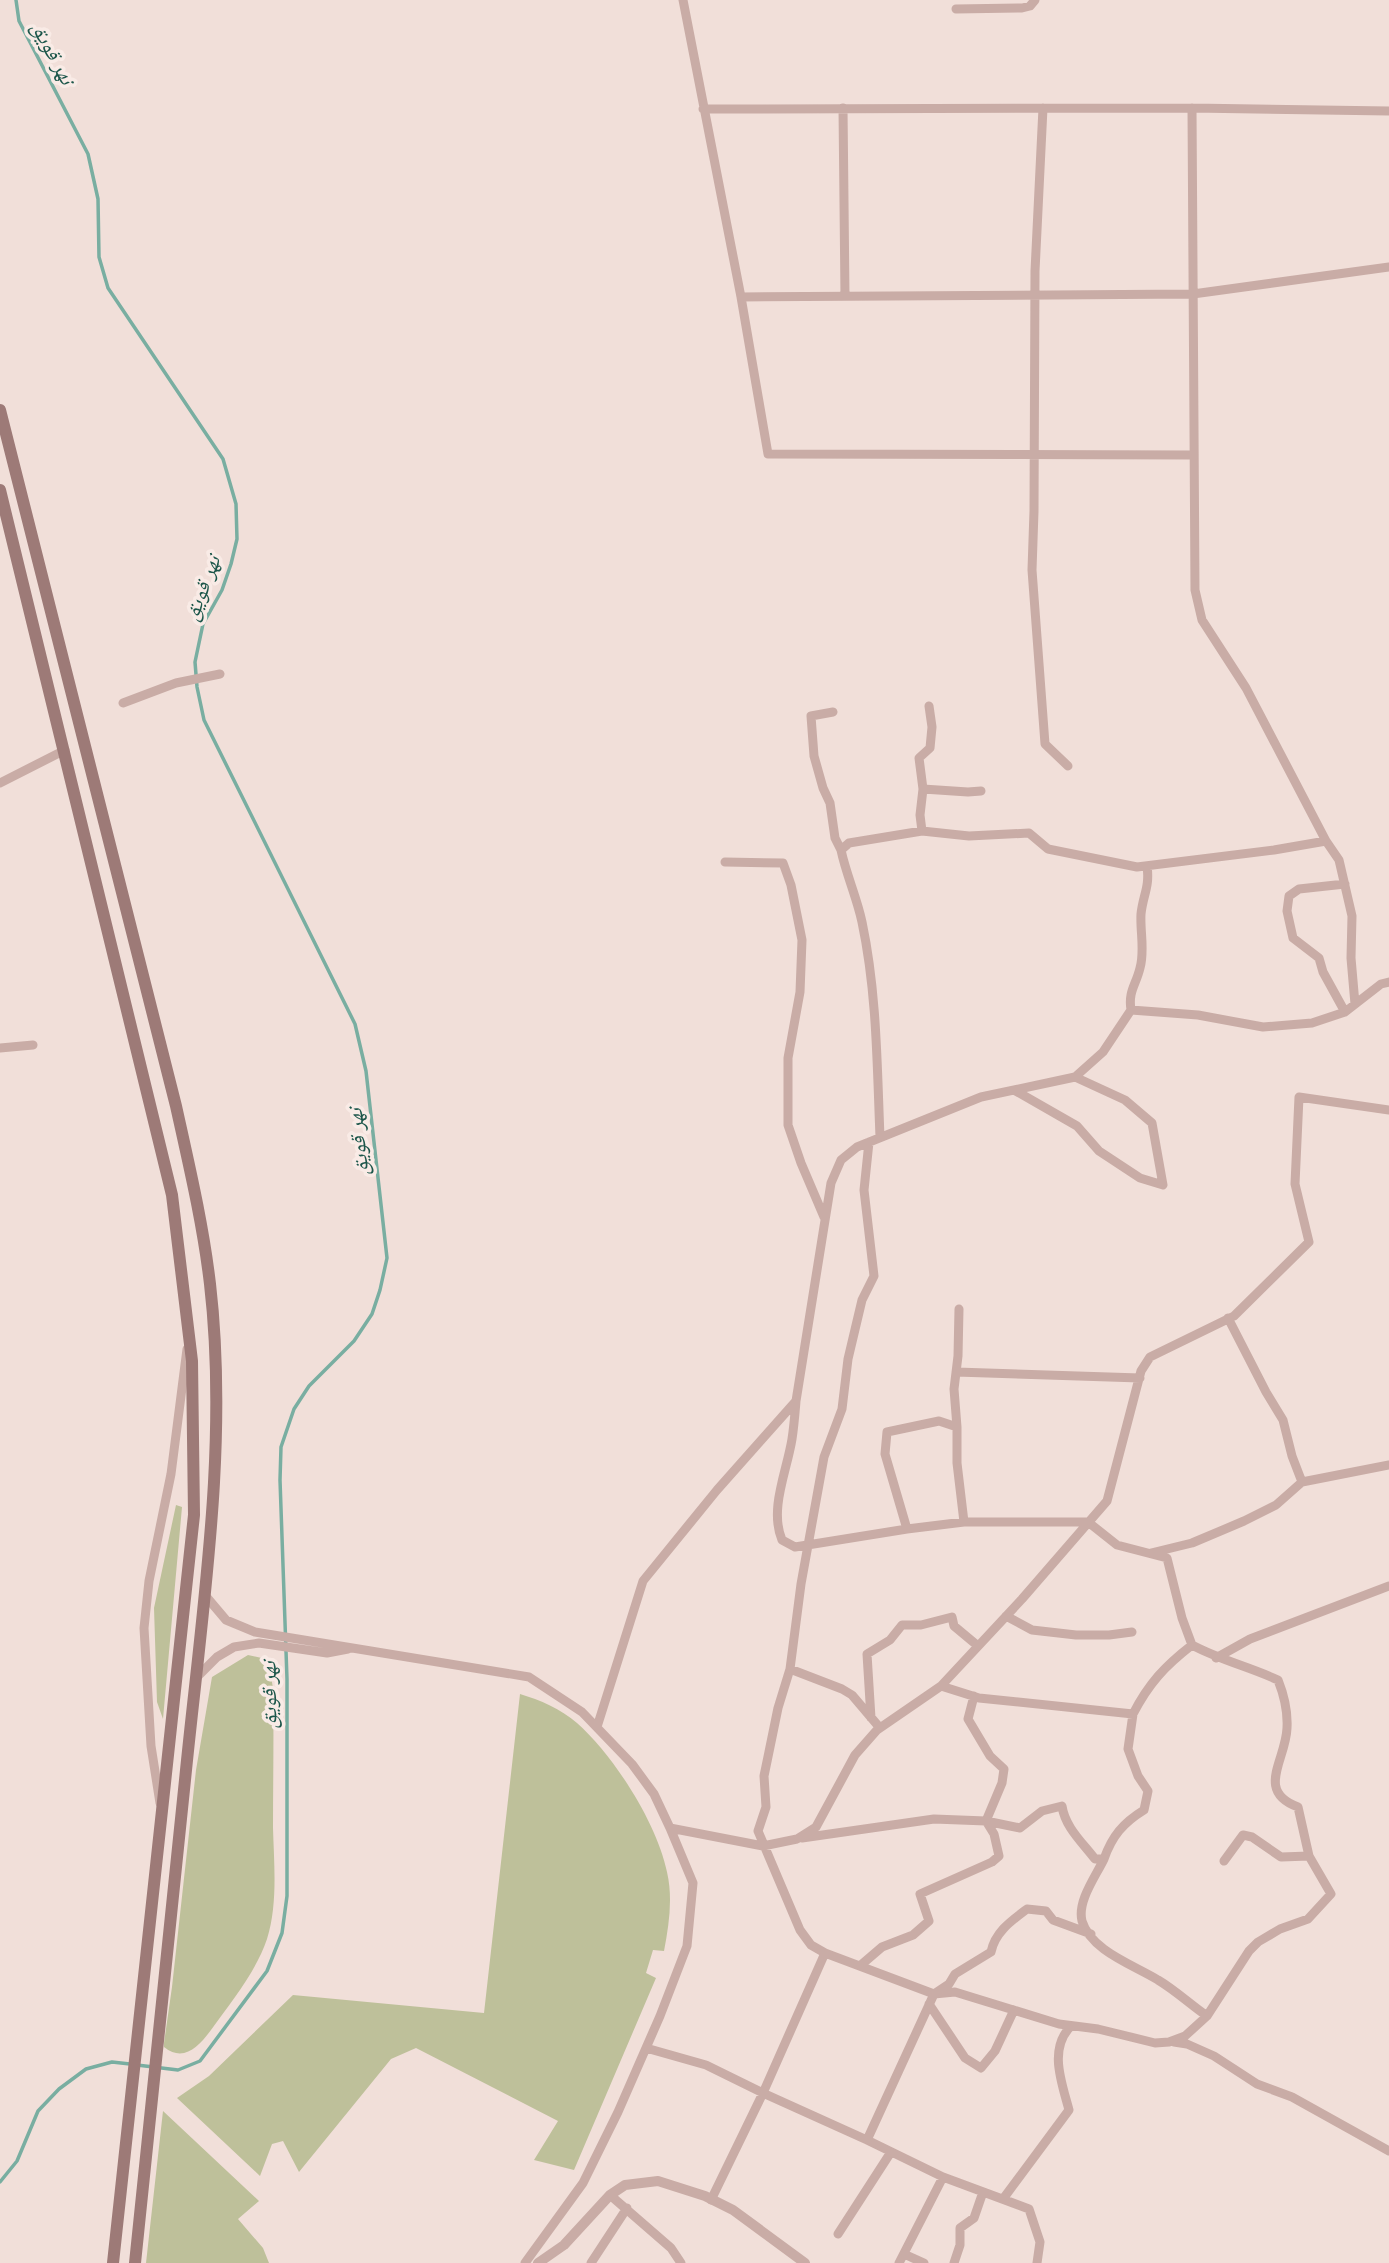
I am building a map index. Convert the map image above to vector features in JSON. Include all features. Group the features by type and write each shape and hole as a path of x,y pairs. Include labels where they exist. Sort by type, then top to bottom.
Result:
{"main road":[{"path":"0,410 176,1106 196,1200 210,1285 215,1374 214,1471 155,2092 135,2263"},
{"path":"0,490 5,536 65,750 172,1195 192,1361 194,1515 113,2263"}],"street":[{"path":"683,0 741,297 768,454 1194,456"},
{"path":"956,9 1022,8 1030,6 1035,0"},
{"path":"843,108 845,296"},
{"path":"1043,108 1035,294 1032,570 1045,744 1068,766"},
{"path":"1192,108 1195,590 1202,620 1246,688 1326,841 1339,860 1352,916 1351,958 1355,1004"},
{"path":"703,109 1389,110"},
{"path":"741,297 1193,294 1389,267"},
{"path":"124,703 176,683 215,675"},
{"path":"922,831 920,815 923,789 919,758 930,748 932,727 929,706"},
{"path":"833,712 811,716 814,756 830,803 835,838 862,920 878,1044 880,1137"},
{"path":"0,783 65,750"},
{"path":"923,789 981,791"},
{"path":"841,850 849,843 922,831 969,836 1029,833 1048,849 1138,867 1326,841"},
{"path":"725,862 783,863 791,885 802,940 800,992 788,1058 788,1125 825,1219"},
{"path":"1147,866 1149,884 1141,912 1140,968 1129,996 1130,1010 1103,1052 1075,1077 981,1097 856,1147 841,1160 831,1183 776,1527 782,1540 796,1547 964,1522 1088,1522 1117,1545 1167,1558 1182,1618 1192,1645 1216,1658 1239,1663 1278,1679 1285,1698 1287,1730 1274,1782 1276,1791 1284,1802 1297,1807 1309,1856 1331,1894 1308,1919 1280,1929 1258,1942 1249,1951 1207,2016 1185,2036 1169,2042"},
{"path":"1345,884 1299,889 1289,896 1287,911 1293,938 1319,958 1322,972 1345,1012"},
{"path":"1130,1010 1198,1015 1263,1027 1312,1023 1345,1012 1381,984 1389,982"},
{"path":"0,1048 33,1045"},
{"path":"1014,1090 1077,1126 1099,1152 1140,1178 1163,1185 1152,1123 1125,1100 1075,1077"},
{"path":"797,1839 816,1827 855,1755 880,1728 941,1686 1107,1501 1140,1378 1150,1357 1234,1316 1309,1242 1295,1184 1299,1097 1389,1110"},
{"path":"869,1142 864,1190 874,1276 862,1300 848,1359 842,1409 824,1457 807,1546 790,1669 778,1708 764,1776 766,1807 758,1831 800,1930 811,1945 825,1953 934,1994 955,1993 1071,2026 1098,2029 1154,2043 1187,2044 1214,2056 1257,2084 1292,2097 1389,2151"},
{"path":"959,1310 954,1389 957,1463 964,1522"},
{"path":"1228,1318 1283,1420 1302,1482"},
{"path":"161,1815 150,1745 144,1628 149,1581 171,1474 189,1333"},
{"path":"956,1372 1140,1378"},
{"path":"597,1727 643,1581 796,1401"},
{"path":"907,1529 886,1454 887,1432 939,1421 957,1427"},
{"path":"1150,1553 1192,1543 1244,1521 1276,1505 1302,1482 1389,1465"},
{"path":"1216,1658 1250,1639 1389,1586"},
{"path":"204,1594 226,1620 255,1632 529,1677 582,1712 632,1764 654,1794 694,1883 687,1946 646,2048 583,2183 526,2263"},
{"path":"1006,1616 1032,1630 1076,1635 1132,1632"},
{"path":"872,1718 867,1654 890,1640 902,1625 921,1625 952,1617 954,1626 978,1646"},
{"path":"195,1680 217,1657 234,1647 259,1643 327,1653 353,1648"},
{"path":"1192,1645 1163,1668 1143,1693 1133,1714 1128,1749 1138,1776 1148,1791 1144,1810 1130,1819 1113,1837 1083,1902 1082,1920 1095,1941 1113,1957 1160,1981 1207,2016"},
{"path":"790,1669 852,1695 880,1728"},
{"path":"941,1686 974,1696 1133,1714"},
{"path":"974,1696 968,1719 990,1756 1004,1769 1002,1783 986,1821"},
{"path":"670,1828 764,1846 934,1819 986,1821 1020,1828 1042,1811 1062,1806 1063,1817 1074,1833 1095,1859 1104,1859"},
{"path":"861,1965 882,1947 913,1935 929,1921 920,1894 992,1862 999,1856 994,1834 986,1821"},
{"path":"1224,1861 1242,1835 1252,1837 1282,1857 1309,1856"},
{"path":"867,2140 934,1994 949,1984 955,1974 991,1952 994,1938 1013,1920 1027,1909 1046,1911 1054,1920 1091,1934"},
{"path":"711,2200 763,2093 825,1953"},
{"path":"929,2004 965,2058 981,2068 995,2051 1014,2010"},
{"path":"1003,2199 1069,2110 1057,2060 1063,2034 1071,2026"},
{"path":"646,2048 706,2065 943,2176 1029,2209 1040,2242 1037,2263"},
{"path":"838,2234 891,2152"},
{"path":"924,2263 902,2258 943,2176"},
{"path":"538,2263 564,2245 610,2195 625,2185 658,2181 705,2196 733,2210 805,2263"},
{"path":"954,2263 960,2245 960,2228 974,2218 983,2192"},
{"path":"610,2195 670,2248 681,2263"},
{"path":"591,2263 627,2208"}],"green space":[{"path":"176,1505 182,1507 163,1719 157,1702 154,1608"},
{"path":"248,1655 266,1659 273,1689 273,1912 262,1951 235,1998 196,2047 184,2053 171,2052 164,2047 164,2043 196,1770 212,1677"},
{"path":"520,1694 571,1718 605,1753 644,1812 662,1853 669,1882 670,1912 664,1951 653,1950 646,1973 656,1978 574,2170 534,2160 558,2121 416,2048 391,2059 299,2172 283,2141 272,2144 260,2176 177,2098 209,2076 293,1995 484,2013"},
{"path":"163,2111 259,2201 238,2219 263,2248 269,2263 146,2263"}],"waterway":[{"name":"نهر قويق","path":"16,0 19,21 88,154 98,199 99,257 108,288 223,459 236,504 237,539 222,590 203,624 195,662 197,687 204,720 355,1024 366,1071 387,1258 372,1314 354,1341 309,1386 294,1409 281,1447 287,1679 287,1896 282,1933 267,1971 200,2061 178,2070 137,2065"},
{"name":"نهر قويق","path":"0,2182 17,2161 38,2111 59,2089 86,2069 112,2062 130,2064"}]}
